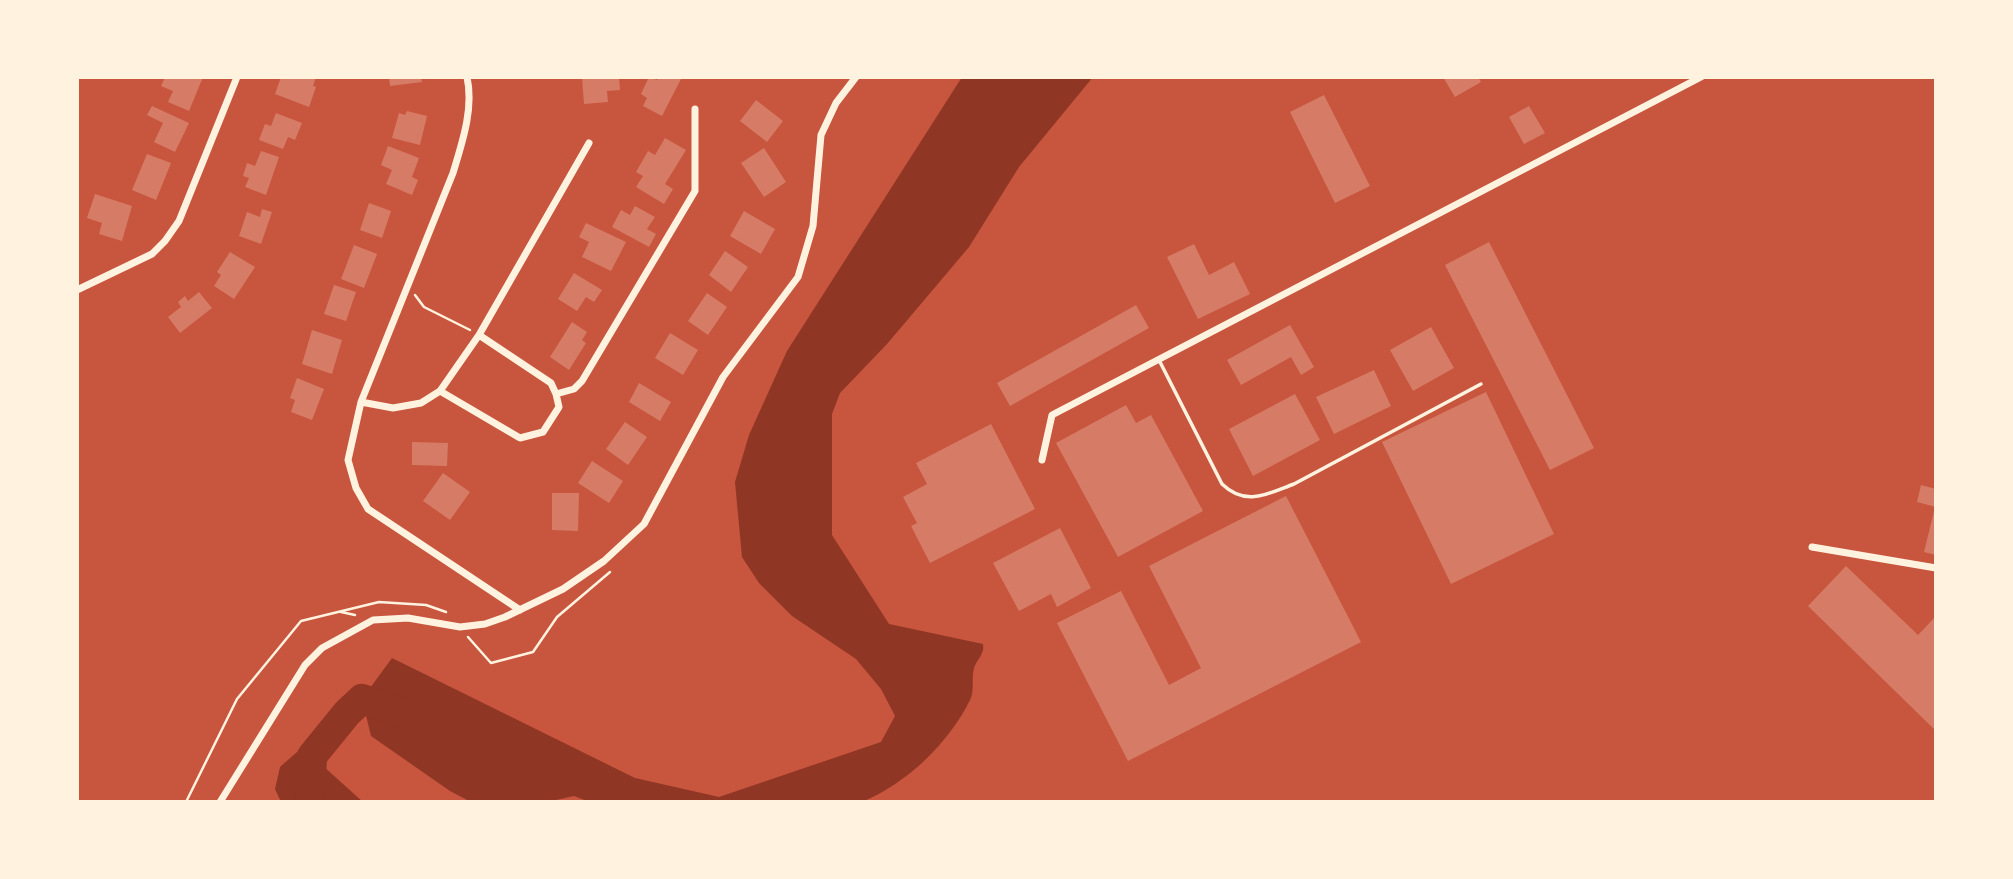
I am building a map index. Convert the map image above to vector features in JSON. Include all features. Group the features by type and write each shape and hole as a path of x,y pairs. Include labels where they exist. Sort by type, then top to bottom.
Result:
{"street":[{"path":"77,290 152,254 165,241 183,212 237,77"},
{"path":"467,77 470,89 465,134 453,173 361,402 348,460 356,488 368,509 520,610"},
{"path":"220,802 305,665 321,648 373,620 408,618 460,627 485,624 563,589 604,561 644,524 723,377 798,277 813,226 821,135 836,103 856,77"},
{"path":"1042,460 1052,415 1701,77"},
{"path":"556,394 574,389 582,381 695,191 695,109"},
{"path":"361,402 393,408 421,403 440,391 479,335 589,143"},
{"path":"440,391 520,438 543,432 559,407 551,383 479,335"},
{"path":"1812,547 1936,568"}],"lane":[{"path":"1159,360 1222,484 1238,497 1268,494 1294,484 1481,384"}],"path":[{"path":"408,286 424,307 459,322"},
{"path":"186,802 237,699 301,621 379,601 426,605 451,613 491,663 533,652 557,617 612,570"}],"shaded area":[{"path":"962,77 1093,77 1019,167 969,247 887,344 840,393 832,414 832,535 889,624 983,644 982,654 974,668 970,700 938,746 894,785 862,802 590,802 574,796 547,802 471,802 450,791 371,736 362,699 392,658 635,778 719,797 881,742 895,716 881,689 856,659 792,616 759,583 742,557 735,482 749,435 787,351"},
{"path":"297,752 312,756 363,802 281,802 275,789 280,767"}],"building":[{"path":"165,77 203,77 189,111 168,102 173,91 161,86"},
{"path":"281,77 316,77 313,86 316,87 309,107 275,94"},
{"path":"389,77 421,77 422,82 390,86"},
{"path":"582,77 619,77 620,90 607,91 608,102 584,104"},
{"path":"649,77 657,80 659,77 682,77 662,116 643,106 647,98 641,94"},
{"path":"1443,77 1478,77 1481,82 1455,97"},
{"path":"1324,95 1370,186 1335,203 1290,112"},
{"path":"756,100 783,121 767,142 740,121"},
{"path":"152,106 189,123 175,152 154,142 163,123 147,115"},
{"path":"1529,106 1545,133 1524,144 1509,117"},
{"path":"407,111 427,116 420,145 392,138 399,113 405,115"},
{"path":"276,113 302,123 295,140 288,137 283,149 259,140 265,124 271,126"},
{"path":"665,138 686,150 665,184 673,189 664,204 636,187 643,176 636,172 648,151 655,155"},
{"path":"388,146 419,158 412,177 418,180 412,195 386,184 392,170 381,165"},
{"path":"764,148 786,182 764,197 741,163"},
{"path":"261,151 279,157 266,195 245,187 249,178 243,176 247,163 255,166"},
{"path":"147,154 171,163 156,200 132,190"},
{"path":"95,194 132,206 122,241 99,234 102,223 87,218"},
{"path":"369,203 391,211 382,238 360,230"},
{"path":"635,206 655,217 647,229 656,234 649,247 612,227 621,210 630,215"},
{"path":"262,209 272,212 261,244 239,236 247,212 260,217"},
{"path":"744,211 775,229 761,254 730,236"},
{"path":"586,223 626,242 611,271 582,257 589,242 579,237"},
{"path":"1489,242 1594,448 1550,470 1445,265"},
{"path":"1194,244 1209,275 1234,262 1250,294 1198,319 1167,257"},
{"path":"354,245 377,254 364,288 341,279"},
{"path":"725,251 748,267 731,292 709,275"},
{"path":"230,252 255,267 234,299 214,286 221,275 217,272"},
{"path":"574,273 602,290 594,302 586,297 577,311 558,299"},
{"path":"334,285 356,292 346,321 324,314"},
{"path":"199,292 212,308 180,333 168,317 181,307 178,302 185,296 188,301"},
{"path":"707,293 727,307 708,335 688,321"},
{"path":"1136,305 1149,328 1010,406 997,383"},
{"path":"572,322 587,332 582,340 586,343 569,370 550,357"},
{"path":"1290,325 1314,367 1301,375 1291,357 1241,385 1227,360"},
{"path":"1431,327 1454,368 1413,391 1390,350"},
{"path":"312,330 342,340 332,374 302,364"},
{"path":"670,333 698,350 683,375 655,358"},
{"path":"1374,370 1391,406 1334,434 1316,397"},
{"path":"297,378 324,389 312,420 291,412 295,400 290,398"},
{"path":"639,383 671,402 660,421 629,402"},
{"path":"1486,392 1554,534 1451,584 1382,442"},
{"path":"1295,394 1320,440 1253,476 1229,429"},
{"path":"1126,405 1136,423 1151,415 1203,511 1118,557 1056,443"},
{"path":"625,422 647,437 628,465 606,449"},
{"path":"991,424 1035,509 930,563 911,526 917,523 903,497 927,484 916,463"},
{"path":"412,442 448,443 447,466 412,465"},
{"path":"592,461 623,481 609,503 578,483"},
{"path":"443,473 470,492 450,520 423,501"},
{"path":"1921,485 1936,489 1936,507 1917,502"},
{"path":"552,493 579,493 578,531 552,530"},
{"path":"1286,496 1361,642 1128,761 1057,623 1121,591 1169,685 1201,668 1149,566"},
{"path":"1936,507 1936,555 1924,552"},
{"path":"1060,528 1091,588 1057,607 1051,594 1019,611 993,563"},
{"path":"1846,566 1918,635 1936,616 1936,731 1808,606"}],"waterway":[{"path":"310,802 312,756 347,713 362,699 402,713"}]}
